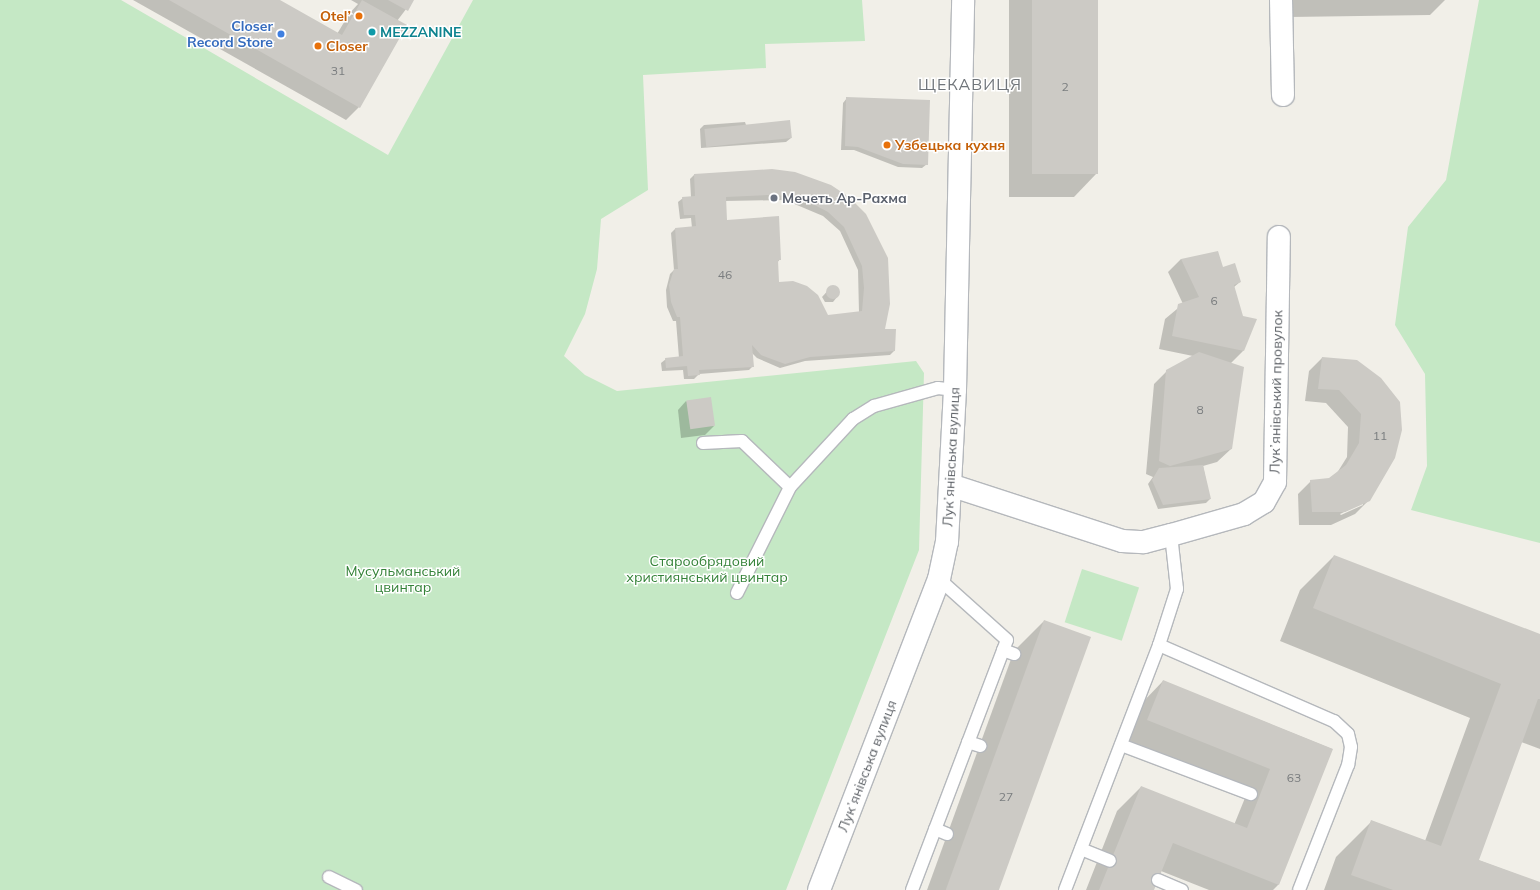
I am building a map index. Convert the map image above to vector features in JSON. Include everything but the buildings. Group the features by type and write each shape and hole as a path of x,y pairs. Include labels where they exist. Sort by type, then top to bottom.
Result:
{"street":[{"name":"Лукʼянівська вулиця","path":"819,890 939,579 947,542 954,390 963,0"},
{"path":"1280,0 1283,95"},
{"name":"Лукʼянівський провулок","path":"950,485 1122,541 1144,542 1171,535 1244,514 1264,502 1275,482 1279,237"}],"lane":[{"path":"737,593 790,487 853,419 874,406 938,388 954,390"},
{"path":"703,442 742,441 790,487"},
{"path":"1065,890 1159,645 1177,589 1171,535"},
{"path":"912,890 968,742 1009,652 1007,640 939,579"},
{"path":"1159,645 1334,722 1348,734 1351,747 1348,765 1299,890"},
{"path":"968,742 980,746"},
{"path":"1121,745 1251,794"},
{"path":"935,829 947,834"},
{"path":"1081,849 1110,861"},
{"path":"329,877 356,890"},
{"path":"1158,880 1182,890"}],"green space":[{"path":"0,0 121,0 388,155 473,0 862,0 865,41 765,44 766,68 643,75 648,190 601,219 597,269 585,314 564,356 585,375 617,391 916,361 924,373 919,550 786,890 0,890"},
{"path":"1479,0 1540,0 1540,543 1411,510 1427,466 1425,374 1395,325 1408,227 1446,180"},
{"path":"1082,569 1139,588 1122,641 1065,622"}],"place":[{"name":"Otel’","path":"359,16"},
{"name":"MEZZANINE","path":"372,32"},
{"name":"Closer Record Store","path":"281,34"},
{"name":"Closer","path":"318,46"},
{"name":"Узбецька кухня","path":"887,145"},
{"name":"Мечеть Ар-Рахма","path":"774,198"}],"district":[{"name":"ЩЕКАВИЦЯ","path":"970,84"}],"park label":[{"name":"Старообрядовий християнський цвинтар","path":"707,570"},
{"name":"Мусульманський цвинтар","path":"403,580"}]}
